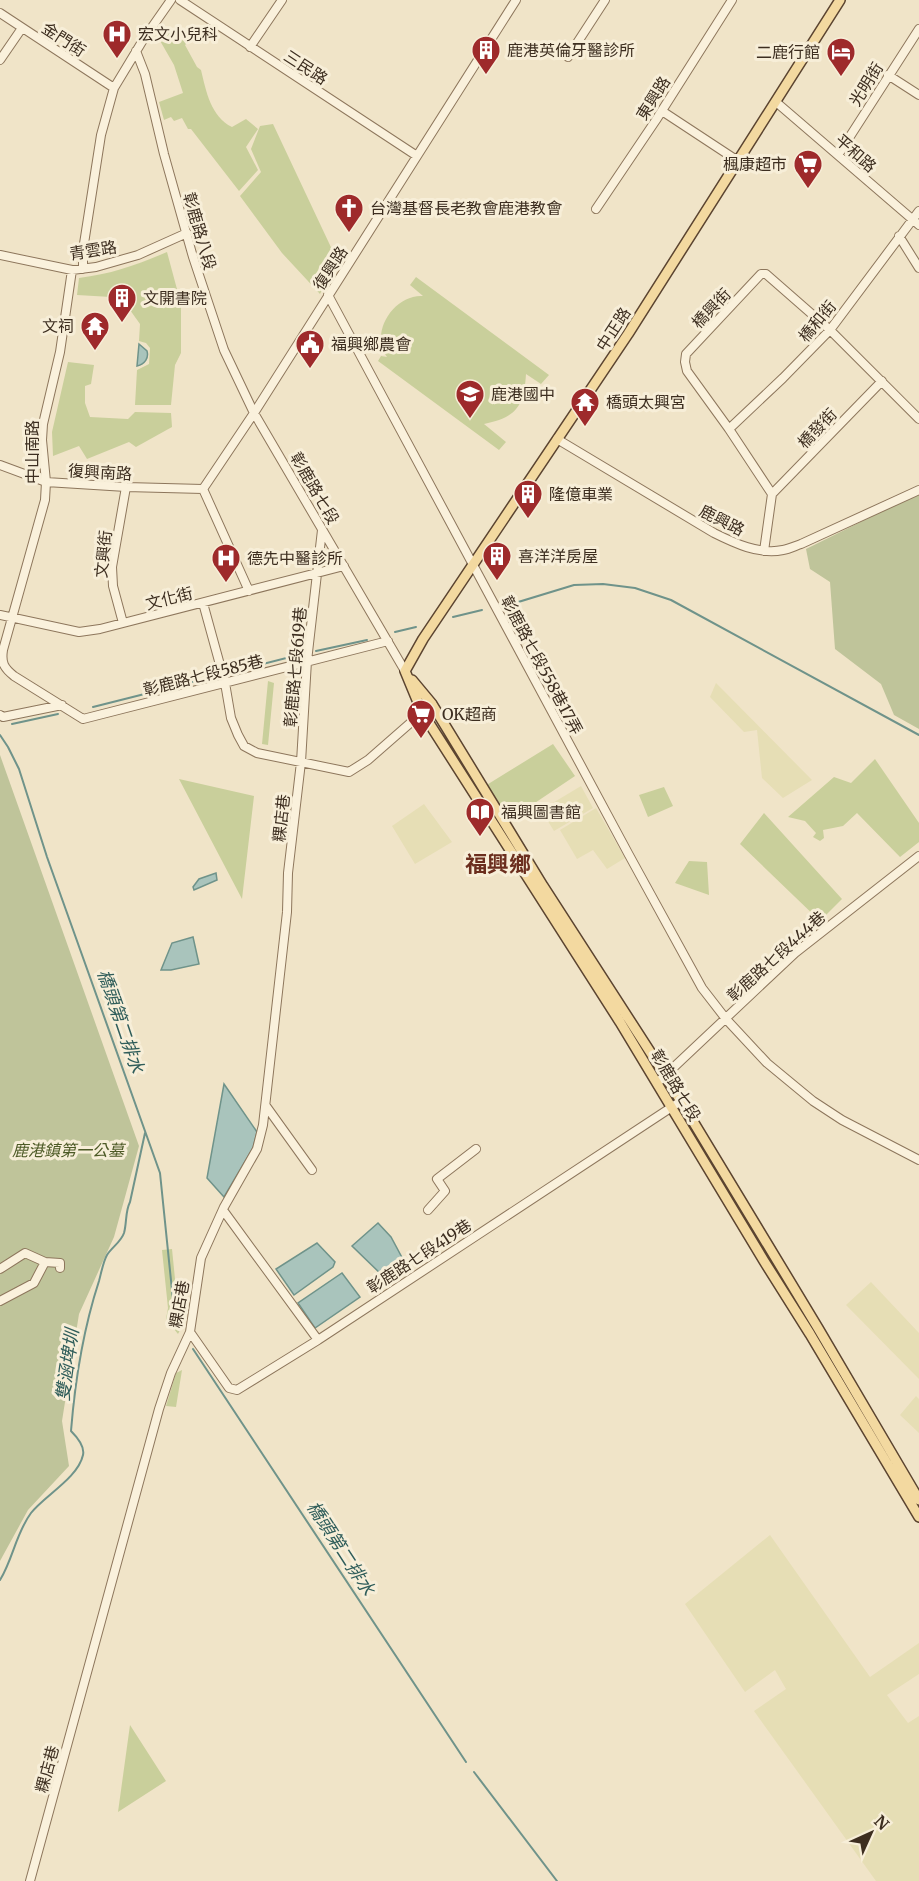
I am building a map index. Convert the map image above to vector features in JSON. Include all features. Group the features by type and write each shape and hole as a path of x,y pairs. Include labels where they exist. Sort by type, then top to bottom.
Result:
{"main road":[{"name":"中正路","path":"405,671 423,639 628,334 840,0"},
{"name":"彰鹿路七段","path":"405,671 432,704 531,866 665,1075 676,1104 919,1517"},
{"name":"彰鹿路七段","path":"405,671 422,712 657,1083 676,1104 812,1318 919,1500"}],"street":[{"path":"84,269 82,250 99,146 114,88 171,0"},
{"name":"三民路","path":"180,0 417,156"},
{"path":"250,47 282,0"},
{"name":"復興路","path":"203,489 254,413 516,0"},
{"path":"568,57 605,0"},
{"name":"東興路","path":"596,209 662,111 732,0"},
{"name":"金門街","path":"0,13 114,88"},
{"path":"0,60 22,28"},
{"name":"光明街","path":"838,155 919,29"},
{"name":"彰鹿路八段","path":"136,51 146,74 164,154 216,331 254,413"},
{"path":"888,75 919,96"},
{"name":"平和路","path":"776,102 919,225"},
{"path":"662,111 738,161"},
{"name":"橋和街","path":"729,429 830,330 919,211"},
{"name":"青雲路","path":"0,255 72,270 84,269 138,255 187,233"},
{"path":"900,236 919,268"},
{"name":"中山南路","path":"62,705 14,676 5,669 1,661 11,617 45,500 43,424 60,352 72,270"},
{"name":"橋興街","path":"772,494 687,371 685,363 686,354 761,274 766,274 830,330 919,419"},
{"name":"彰鹿路七段558巷17弄","path":"328,295 702,988 726,1019 767,1063 813,1101 842,1120 919,1160"},
{"name":"橋發街","path":"772,494 882,381"},
{"name":"彰鹿路七段","path":"254,413 405,671"},
{"name":"鹿興路","path":"557,439 714,533 738,545 764,551 781,551 801,544 919,490"},
{"name":"復興南路","path":"0,465 46,482 203,489"},
{"name":"文興街","path":"123,623 113,586 112,567 126,487"},
{"path":"203,489 249,591"},
{"path":"764,551 772,494"},
{"name":"彰鹿路七段619巷","path":"301,762 307,662 322,530"},
{"name":"文化街","path":"0,615 78,632 123,623 344,566"},
{"path":"203,603 225,683 231,718 244,746 257,753 349,772 360,766 432,704"},
{"name":"彰鹿路七段585巷","path":"62,705 83,719 388,641"},
{"path":"1,716 62,705"},
{"name":"粿店巷","path":"30,1881 159,1409 171,1372 190,1332 201,1258 223,1210 257,1149 267,1106 287,912 288,873 301,762"},
{"name":"彰鹿路七段444巷","path":"657,1083 795,953 919,856"},
{"name":"彰鹿路七段419巷","path":"190,1332 229,1388 237,1390 318,1340 676,1104"},
{"path":"267,1106 312,1170"},
{"path":"428,1210 445,1191 437,1179 476,1149"},
{"path":"223,1210 318,1340"},
{"path":"0,1269 25,1253 45,1262 60,1263"},
{"path":"0,1301 34,1283 45,1262"}],"shaded area":[{"path":"716,683 812,780 783,798 762,778 757,730 744,732 710,697"},
{"path":"581,786 593,808 554,831 541,810"},
{"path":"424,804 452,842 415,864 392,826"},
{"path":"596,808 625,858 607,869 593,850 577,859 560,830"},
{"path":"871,1282 919,1333 919,1379 846,1305"},
{"path":"916,1396 919,1399 919,1433 900,1415"},
{"path":"770,1535 870,1677 919,1643 919,1674 887,1695 908,1723 919,1716 919,1881 876,1881 754,1711 786,1689 775,1670 745,1692 685,1604"}],"green space":[{"path":"161,24 188,42 185,45 201,70 210,103 219,117 232,127 246,119 258,129 246,147 258,170 239,191 191,129 188,129 182,118 174,121 171,117 164,120 159,102 183,93 174,65 155,32"},
{"path":"273,124 337,260 320,294 282,253 240,196 261,172 251,149 260,126"},
{"path":"167,252 181,304 181,353 175,365 171,405 135,405 137,370 149,364 150,348 146,343 139,341 140,324 130,310 128,298 77,295 79,278 124,268"},
{"path":"416,277 549,375 541,384 526,374 521,402 517,408 504,418 484,424 506,442 499,450 378,361 381,356 387,357 382,347 381,337 387,317 403,301 423,296 410,285"},
{"path":"68,362 94,365 91,384 85,386 85,403 90,417 128,419 135,412 171,413 172,427 136,447 129,442 87,459 79,446 53,456 52,432"},
{"path":"919,495 919,729 894,715 881,684 835,649 830,582 810,569 806,549"},
{"path":"268,681 274,683 268,745 262,744"},
{"path":"553,744 575,776 508,821 485,786"},
{"name":"鹿港鎮第一公墓","path":"0,755 139,1146 114,1237 79,1314 62,1421 69,1466 28,1510 0,1561"},
{"path":"875,759 919,823 919,842 900,857 857,813 843,826 823,830 824,838 820,841 813,837 816,833 805,821 788,817 834,777 851,783"},
{"path":"179,779 254,796 242,899"},
{"path":"664,787 673,806 648,817 639,795"},
{"path":"764,813 842,899 820,921 740,844"},
{"path":"689,861 707,862 709,895 675,883"},
{"path":"172,1249 178,1309 183,1324 178,1334 166,1319 168,1308 162,1250"},
{"path":"182,1370 176,1407 166,1406 176,1373"},
{"path":"130,1725 166,1781 118,1812"}],"water":[{"path":"139,344 147,351 147,358 137,366"},
{"path":"216,873 217,880 194,890 193,887 199,879"},
{"path":"193,937 199,964 161,970 172,943"},
{"path":"224,1084 257,1132 253,1148 224,1197 207,1178"},
{"path":"378,1223 391,1237 406,1265 385,1278 352,1246"},
{"path":"317,1243 335,1262 333,1267 294,1295 276,1269"},
{"path":"342,1273 360,1297 315,1328 298,1303"}],"waterway":[{"path":"502,607 574,585 603,584 635,588 671,600 919,735"},
{"path":"453,617 482,610"},
{"path":"395,632 416,627"},
{"path":"316,651 367,640"},
{"path":"228,673 302,654"},
{"path":"93,707 216,676"},
{"path":"12,724 58,714"},
{"name":"橋頭第二排水","path":"0,735 19,769 47,857 160,1173 173,1300 179,1327"},
{"name":"雙涵埤圳","path":"0,1580 31,1513 68,1479 83,1455 82,1445 71,1431 80,1356 104,1261 124,1233 145,1133"},
{"name":"橋頭第二排水","path":"193,1349 466,1762"},
{"name":"橋頭第二排水","path":"474,1772 557,1881"}],"place":[{"name":"宏文小兒科","path":"117,60"},
{"name":"鹿港英倫牙醫診所","path":"486,76"},
{"name":"二鹿行館","path":"841,78"},
{"name":"楓康超市","path":"808,190"},
{"name":"台灣基督長老教會鹿港教會","path":"349,234"},
{"name":"文開書院","path":"122,324"},
{"name":"文祠","path":"95,352"},
{"name":"福興鄉農會","path":"310,370"},
{"name":"鹿港國中","path":"470,420"},
{"name":"橋頭太興宮","path":"585,428"},
{"name":"隆億車業","path":"528,520"},
{"name":"喜洋洋房屋","path":"497,582"},
{"name":"德先中醫診所","path":"226,584"},
{"name":"OK超商","path":"421,740"},
{"name":"福興圖書館","path":"480,838"}],"district":[{"name":"福興鄉","path":"498,864"}]}
